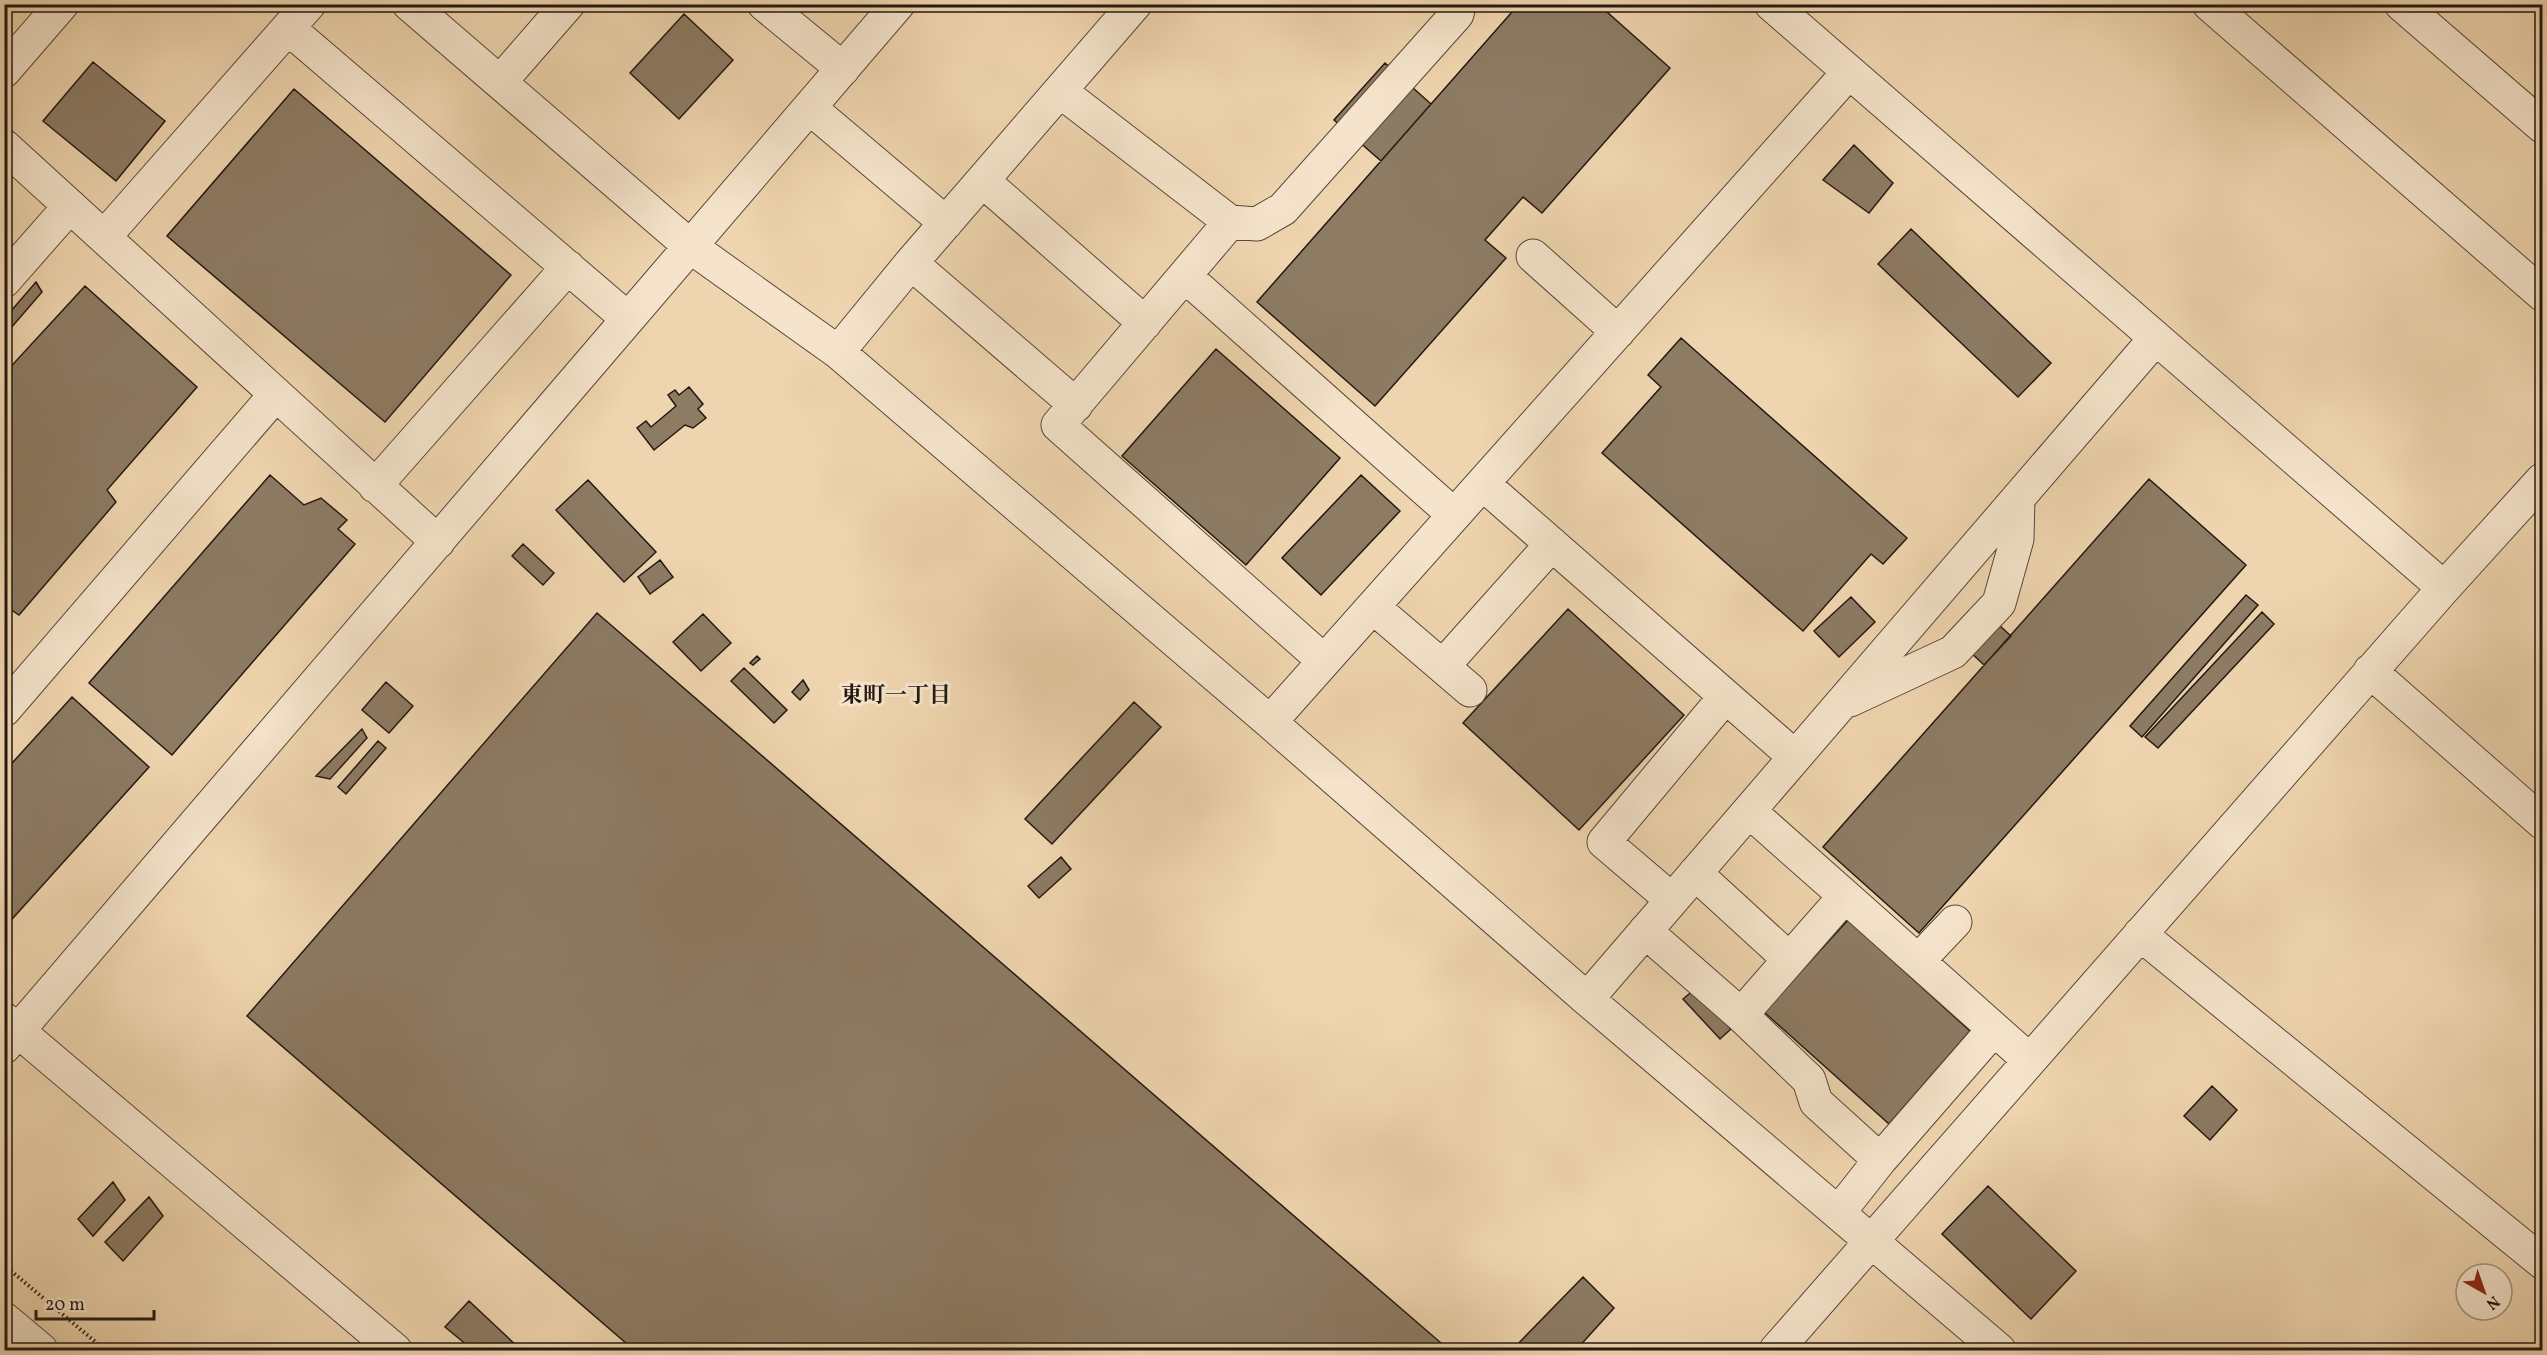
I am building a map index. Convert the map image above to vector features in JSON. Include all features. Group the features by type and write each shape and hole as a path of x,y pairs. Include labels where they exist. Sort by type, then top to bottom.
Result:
{"street":[{"path":"4,71 62,4"},
{"path":"409,4 691,247 838,352 1270,722 1587,999 1999,1350"},
{"path":"500,82 567,4"},
{"path":"764,4 843,69"},
{"path":"395,1350 9,1032 438,542 898,4"},
{"path":"838,352 911,263 1135,4"},
{"path":"1060,91 1230,222 1257,224 1283,209 1457,14 1459,4"},
{"path":"1771,4 2444,588"},
{"path":"2209,4 2542,294"},
{"path":"2401,4 2542,126"},
{"path":"104,237 299,16 568,267 628,319"},
{"path":"1270,722 1849,72"},
{"path":"810,108 946,223"},
{"path":"4,146 438,542"},
{"path":"983,181 1145,323"},
{"path":"4,281 70,206"},
{"path":"1230,222 1058,425 1324,661"},
{"path":"1533,256 1618,332"},
{"path":"911,263 1076,405"},
{"path":"375,486 568,267"},
{"path":"1185,276 1454,515"},
{"path":"1587,999 2155,339"},
{"path":"4,710 276,394"},
{"path":"1776,1350 2370,671 2542,480"},
{"path":"1483,484 1795,757"},
{"path":"1840,705 1953,652 1999,603 2017,539 2018,498"},
{"path":"1443,666 1552,544"},
{"path":"1373,607 1470,690"},
{"path":"2370,671 2542,822"},
{"path":"1672,900 1604,842 1725,697"},
{"path":"1749,811 2029,1060"},
{"path":"1695,873 1789,959"},
{"path":"1741,1015 1845,896"},
{"path":"1918,961 1955,922"},
{"path":"1645,931 1741,1015 1809,1080 1816,1102 1880,1160"},
{"path":"2140,934 2540,1255"},
{"path":"1839,1212 1880,1160 1994,1029"},
{"path":"4,1319 41,1350"}],"path":[{"path":"4,1265 105,1350"}],"building":[{"path":"1519,4 1598,4 1670,68 1542,213 1523,197 1485,240 1506,258 1375,406 1257,302"},
{"path":"684,14 733,60 679,119 630,73"},
{"path":"93,62 165,121 116,181 43,121"},
{"path":"1385,63 1431,104 1381,161 1334,120"},
{"path":"294,89 511,275 385,422 167,236"},
{"path":"1854,145 1893,183 1869,213 1823,180"},
{"path":"1911,229 2051,363 2018,397 1878,264"},
{"path":"36,282 42,292 4,336 4,319"},
{"path":"85,286 197,387 107,490 116,502 19,615 4,605 4,374"},
{"path":"1681,338 1907,538 1883,564 1871,554 1803,631 1602,453 1661,387 1648,375"},
{"path":"1216,349 1340,458 1246,565 1122,456"},
{"path":"689,387 703,404 698,409 706,418 693,428 685,425 654,450 637,428 646,421 651,427 676,406 668,395 675,390 679,395"},
{"path":"270,475 304,505 321,498 347,520 338,529 355,544 172,755 89,683"},
{"path":"1361,475 1400,511 1321,595 1282,558"},
{"path":"2149,479 2246,565 1919,933 1823,847"},
{"path":"588,480 656,552 624,582 556,510"},
{"path":"523,544 554,573 543,585 512,556"},
{"path":"660,560 673,577 650,594 638,577"},
{"path":"2246,595 2258,605 2142,737 2130,726"},
{"path":"1851,597 1875,622 1839,657 1814,631"},
{"path":"1976,604 2011,636 1984,665 1949,632"},
{"path":"1568,609 1684,715 1579,830 1463,723"},
{"path":"2262,612 2274,624 2158,748 2145,737"},
{"path":"597,613 1449,1350 634,1350 247,1016"},
{"path":"703,614 731,643 701,671 673,642"},
{"path":"757,656 760,659 753,665 750,663"},
{"path":"744,668 787,710 774,723 731,681"},
{"path":"803,680 809,690 800,700 792,692"},
{"path":"386,682 413,706 389,733 362,710"},
{"path":"72,697 149,767 4,928 4,772"},
{"path":"1134,702 1161,727 1052,844 1025,819"},
{"path":"362,729 367,738 330,779 316,776"},
{"path":"378,741 386,748 346,794 338,787"},
{"path":"1061,857 1071,869 1039,898 1028,886"},
{"path":"1848,920 1970,1031 1889,1124 1764,1012"},
{"path":"1695,989 1731,1029 1720,1039 1683,999"},
{"path":"2212,1086 2237,1110 2210,1140 2184,1116"},
{"path":"113,1182 125,1200 93,1236 78,1219"},
{"path":"1988,1186 2076,1271 2031,1319 1942,1234"},
{"path":"149,1197 163,1216 123,1261 105,1242"},
{"path":"1583,1277 1614,1308 1576,1350 1512,1350"},
{"path":"469,1301 520,1349 473,1350 445,1327"}],"district":[{"name":"東町一丁目","path":"896,696"}]}
